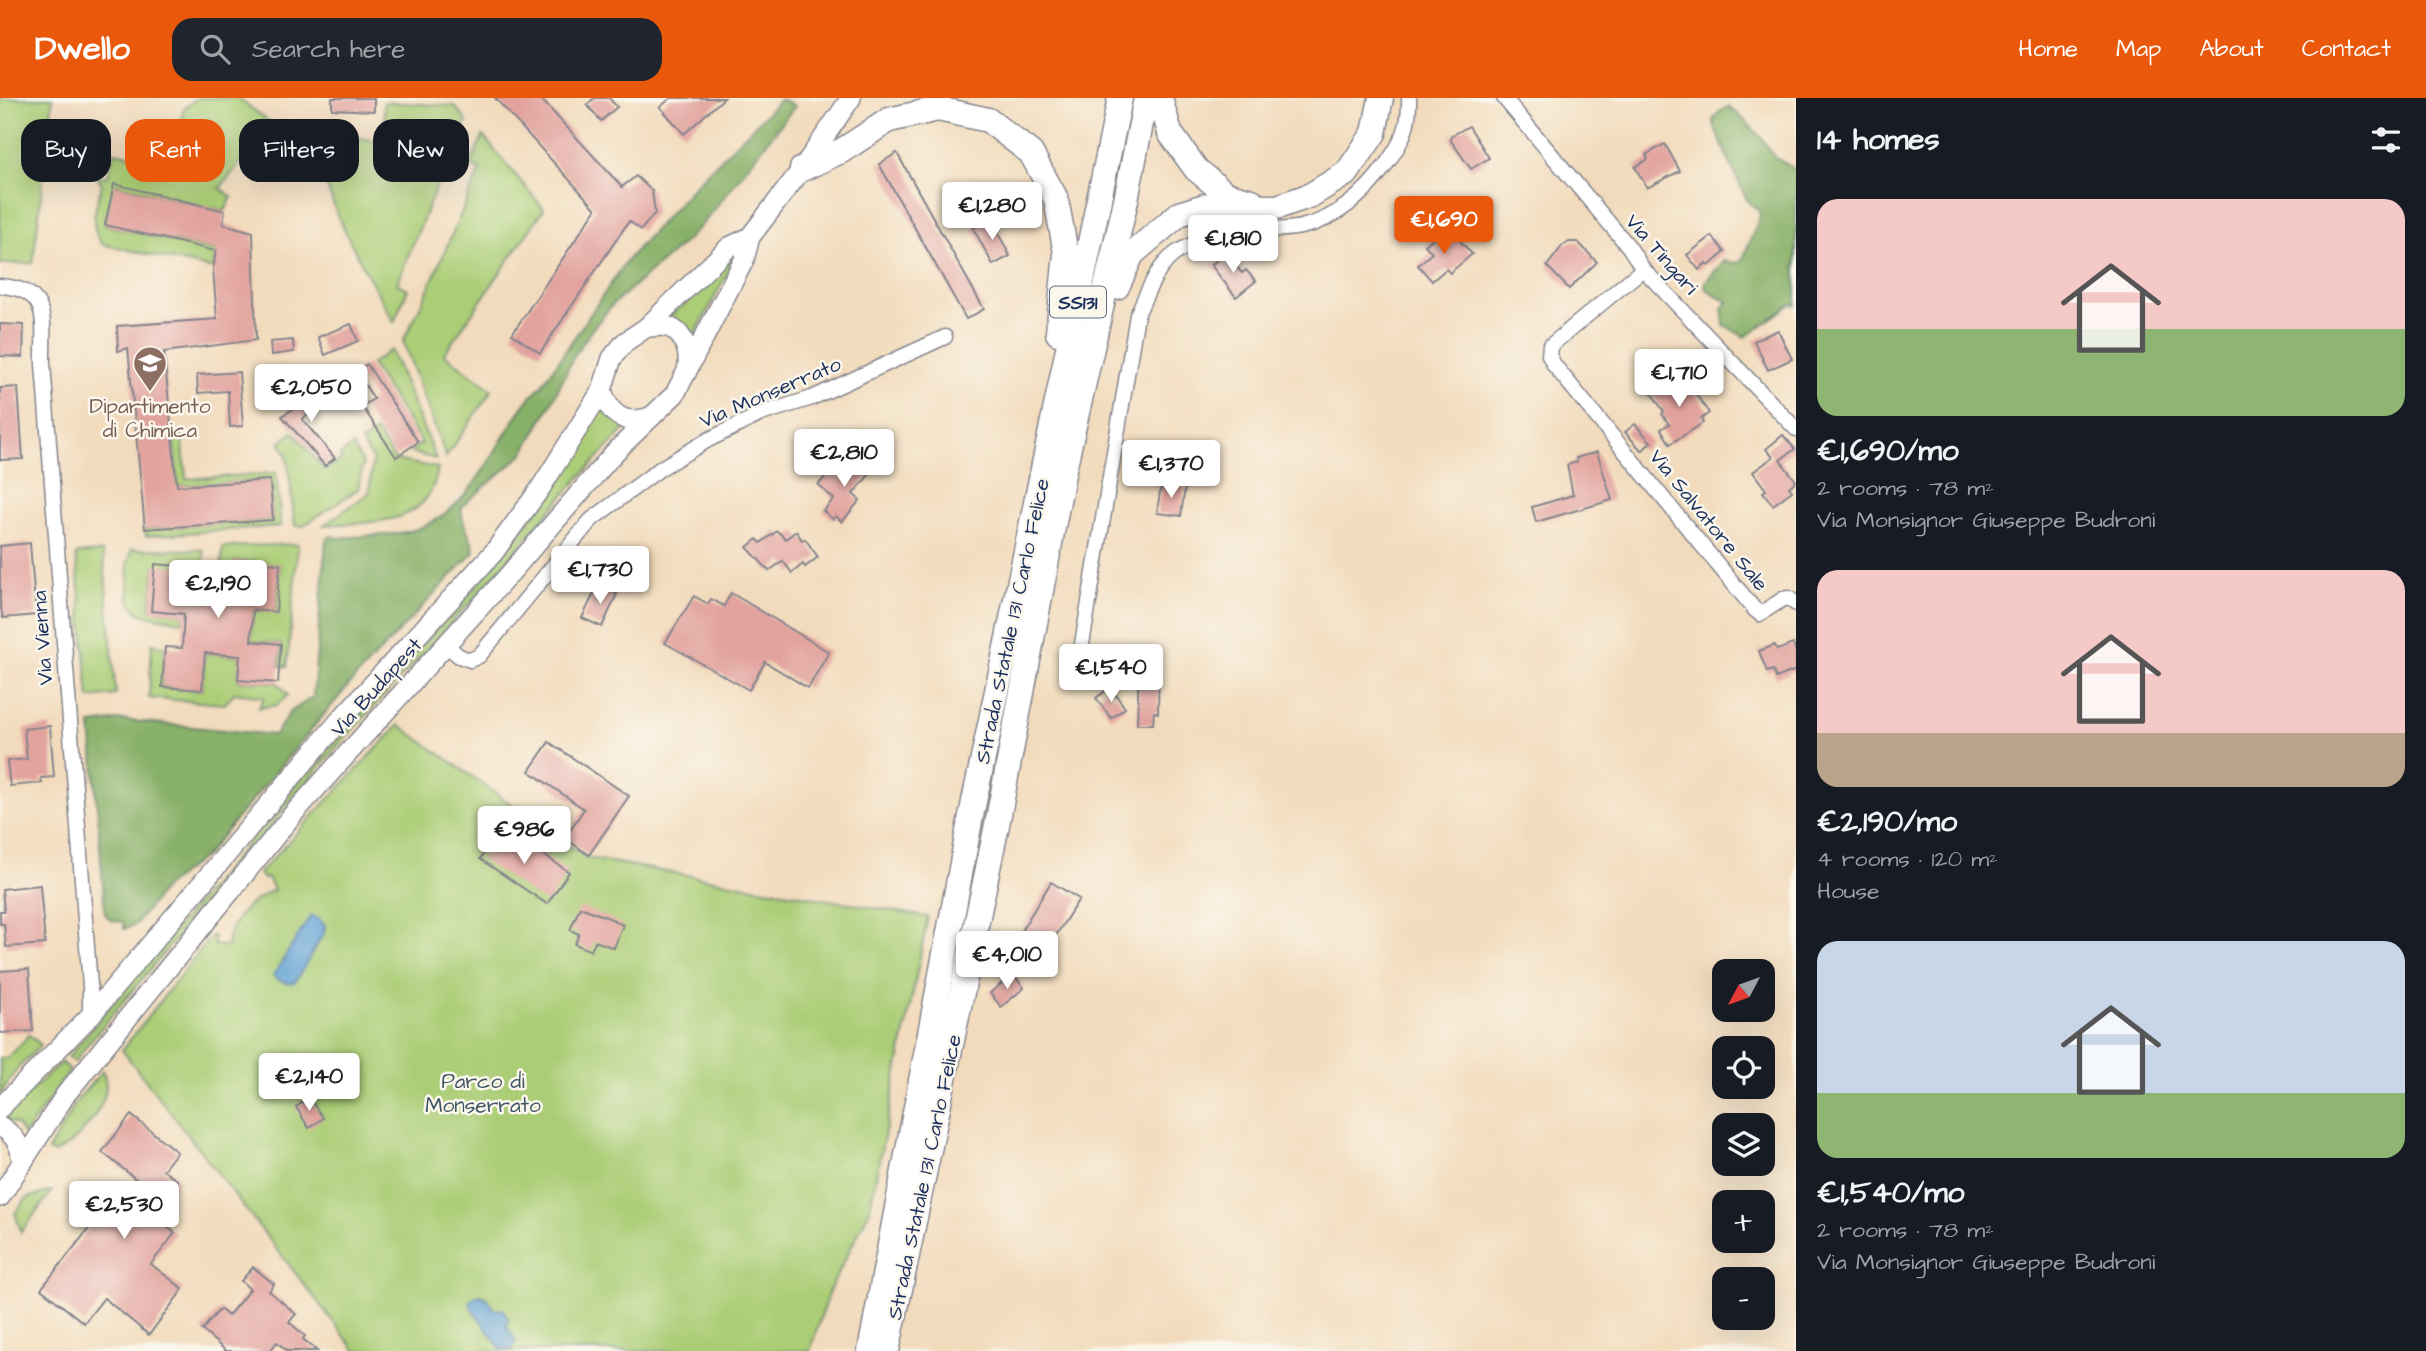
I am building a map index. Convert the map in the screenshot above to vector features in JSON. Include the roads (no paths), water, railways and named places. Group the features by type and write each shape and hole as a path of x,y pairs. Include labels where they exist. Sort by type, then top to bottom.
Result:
{"highway":[{"name":"Strada Statale 131 Carlo Felice","path":"870,1351 970,821 1120,98"},
{"name":"Strada Statale 131 Carlo Felice","path":"887,1351 997,825 1064,469 1126,200 1146,98"},
{"path":"1160,98 1170,133 1196,169 1226,194 1277,207"},
{"path":"1064,469 1118,285 1132,254 1179,214 1205,206 1277,207 1311,195 1347,173 1374,133 1381,98"},
{"path":"802,169 843,150 889,120 938,109 988,120 1031,153 1056,199 1066,253 1036,506"}],"main road":[{"name":"Via Budapest","path":"0,1197 66,1094 294,813 615,452 675,394 744,260 750,237 851,98"},
{"name":"Via Budapest","path":"0,1108 90,1016 340,720 494,552 540,489 602,390 607,371 625,341 647,327 729,247 750,237"},
{"path":"647,327 665,326 678,333 686,345 688,355 685,375"},
{"path":"602,390 613,413 622,418 640,420 653,415"},
{"path":"0,1126 13,1135 21,1148 22,1164"}],"street":[{"path":"1079,662 1137,315 1154,277 1180,250 1233,232 1302,227 1326,218 1355,200 1380,174 1406,132 1409,98"},
{"name":"Via Tingari","path":"1504,98 1629,247 1643,269 1796,429"},
{"name":"Via Salvatore Sale","path":"1643,269 1550,346 1549,355 1554,365 1755,610 1760,614 1789,598 1796,604"},
{"name":"Via Vienna","path":"0,286 26,290 36,299 43,312 43,364 90,986 90,1016"},
{"name":"Via Monserrato","path":"445,644 459,656 470,660 479,656 591,520 661,467 761,414 812,398 944,337"}],"water":[{"path":"311,915 325,926 324,933 295,982 281,981 273,976"},
{"path":"480,1295 487,1298 495,1310 503,1309 509,1320 506,1325 516,1341 512,1350 501,1349 471,1307 470,1301"}],"place":[{"name":"Dipartimento di Chimica","path":"150,393"}],"park label":[{"name":"Parco di Monserrato","path":"483,1093"}]}
